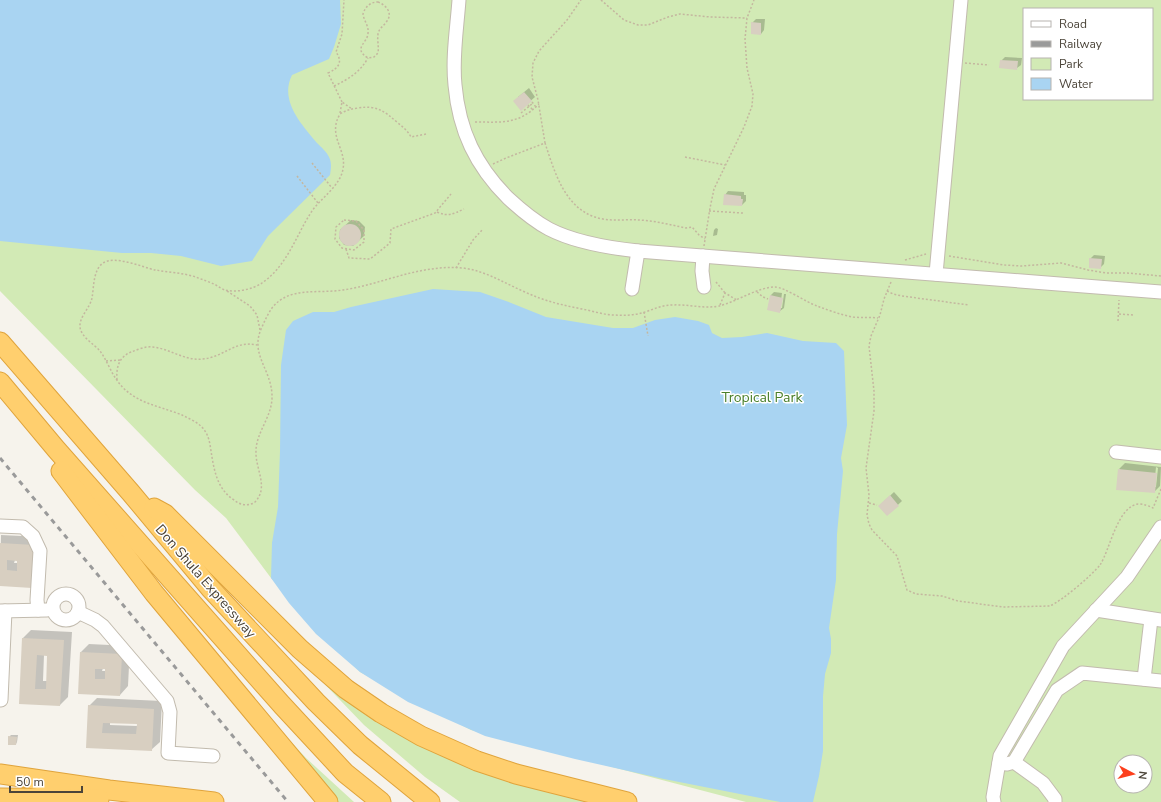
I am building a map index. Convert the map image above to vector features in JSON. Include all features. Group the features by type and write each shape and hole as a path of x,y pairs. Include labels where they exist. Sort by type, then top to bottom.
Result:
{"highway":[{"name":"Don Shula Expressway","path":"0,342 131,493 210,588 316,702 360,745 430,802"},
{"name":"Don Shula Expressway","path":"0,382 56,448 282,705 345,773 381,802"},
{"path":"56,448 60,470 154,593 328,802"},
{"path":"131,493 165,514 300,649 346,689 381,713 421,736 462,755 484,763 516,774 627,802"},
{"path":"0,774 150,796 214,802"},
{"path":"0,798 119,800 150,796"}],"street":[{"path":"459,0 454,60 454,85 459,112 467,139 476,159 500,190 518,208 550,230 614,248 638,251 1161,292"},
{"path":"936,274 961,0"},
{"path":"632,289 638,251"},
{"path":"703,256 702,271 704,287"},
{"path":"1116,452 1161,457"},
{"path":"0,526 23,527 33,536 40,551 37,600 38,610"},
{"path":"994,802 993,797 1000,756 1062,646 1127,577 1161,527"},
{"path":"69,595 76,600 78,604 78,612 72,618 64,620 57,617 53,609 54,601 61,596 69,595"},
{"path":"1,700 2,611 53,609"},
{"path":"1096,610 1156,620 1144,679"},
{"path":"78,612 95,620 103,626 167,701 170,712 168,754 214,756"},
{"path":"999,763 1007,764 1014,762 1056,690 1082,674 1161,681"},
{"path":"1014,762 1043,783 1055,799 1055,802"}],"path":[{"path":"344,0 342,34 336,52 340,62 337,68 328,73 342,102 352,109"},
{"path":"368,0 368,5"},
{"path":"581,0 567,20 541,48 534,59 532,68 532,77 539,104 546,143 554,170 567,194 576,206 595,217 624,221 642,220 686,228 692,227 699,236 705,239"},
{"path":"601,0 624,20 638,25 648,25 680,14 706,17 747,18"},
{"path":"703,256 709,211 714,189 744,127 753,102 753,90 746,58 747,18 754,0"},
{"path":"334,86 352,77 361,69 368,58 374,57 378,53 378,33 388,20 389,13 387,8 382,4 374,2 364,9 363,14 368,27 368,34 361,47 362,52 368,58"},
{"path":"969,64 989,65"},
{"path":"225,290 249,289 257,286 268,278 290,251 318,203 340,177 343,160 336,132 342,102"},
{"path":"521,113 532,103 536,107"},
{"path":"472,122 507,122 524,117 539,104"},
{"path":"529,106 533,110"},
{"path":"340,114 352,109 364,107 376,108 393,118 408,132 411,137 426,134"},
{"path":"490,166 502,159 546,143"},
{"path":"685,157 725,165"},
{"path":"312,163 332,188"},
{"path":"297,176 318,203"},
{"path":"346,249 354,250 364,242 364,230 356,221 344,220 336,227 334,239 342,248 346,249 349,258 370,259 390,243 391,229 432,215 437,212 451,194"},
{"path":"437,212 449,215 464,209"},
{"path":"709,211 743,213"},
{"path":"456,268 473,240 482,230"},
{"path":"904,261 930,254"},
{"path":"944,255 1004,265 1022,266 1061,263 1106,273 1161,276"},
{"path":"260,330 257,315 250,306 210,282 191,276 122,261 108,260 102,263 96,275 91,301 81,320 80,327 84,335 100,351 117,380 130,395 139,400 184,416 201,426 208,438 214,471 219,484 236,502 250,505 258,499 261,491 262,483 256,457 256,449 269,414 272,401 270,385 258,352 258,336 273,307 282,299 293,294 341,290 422,270 456,268 468,269 488,275 527,293 556,304 613,315 628,315 669,305 702,307 720,305 770,288 781,288 814,305 842,314 855,317 878,318"},
{"path":"891,281 868,346 874,392 874,412 866,468 869,503 867,515 869,524 875,533 897,556 906,587 911,592 1002,607 1047,607 1057,603 1094,571 1104,557 1115,529 1125,513 1138,504 1153,508 1161,489"},
{"path":"716,282 724,293 737,300"},
{"path":"887,291 902,296 969,305"},
{"path":"757,292 761,296 768,299"},
{"path":"720,305 724,293"},
{"path":"1118,321 1119,298"},
{"path":"644,312 648,336"},
{"path":"1118,314 1133,316"},
{"path":"106,361 120,360 131,352 149,347 159,348 187,358 200,360 215,356 241,344 257,345"},
{"path":"117,380 117,370 120,360"},
{"path":"869,503 877,505"}],"green space":[{"name":"Tropical Park","path":"0,0 1161,0 1161,802 746,802 471,730 360,672 271,578 226,518 195,490 0,291"},
{"path":"315,674 360,705 599,802 460,802 425,777 364,725"},
{"path":"266,715 306,758 354,802 336,802"}],"water":[{"path":"0,0 340,0 341,24 329,59 292,75 288,94 290,103 299,120 329,157 331,164 330,175 268,236 252,261 221,266 181,256 151,253 122,253 0,241"},
{"path":"433,289 480,292 546,317 613,328 633,328 655,320 675,317 698,321 709,325 712,333 722,338 742,337 767,333 803,341 836,343 844,351 847,425 841,458 843,471 837,534 836,580 829,628 831,653 825,674 823,696 823,751 813,802 780,802 664,779 575,759 485,736 408,702 360,672 316,634 289,603 271,578 272,543 278,507 281,365 286,330 293,321 313,312 334,312"}],"building":[{"path":"751,22 761,23 761,35 751,34"},
{"path":"1000,60 1018,61 1017,70 999,68"},
{"path":"524,92 532,101 521,111 513,101"},
{"path":"724,194 741,196 741,199 743,199 742,206 723,205"},
{"path":"346,224 354,224 361,231 361,239 354,246 346,246 339,239 339,231"},
{"path":"1089,258 1102,259 1101,269 1089,268"},
{"path":"770,295 783,298 780,313 767,310"},
{"path":"1118,469 1157,473 1155,493 1116,490"},
{"path":"890,495 899,506 887,516 878,506"},
{"path":"0,543 34,545 32,588 0,586","holes":["7,560 17,561 17,571 7,570"]},
{"path":"22,638 64,640 60,706 19,704","holes":["37,655 47,656 46,689 35,689"]},
{"path":"80,652 122,654 120,696 78,694","holes":["95,669 105,669 105,679 95,679"]},
{"path":"88,705 154,709 152,751 86,748","holes":["103,723 137,724 136,734 102,733"]},
{"path":"8,736 17,737 16,745 8,745"}],"railway":[{"path":"0,458 288,802"}]}
